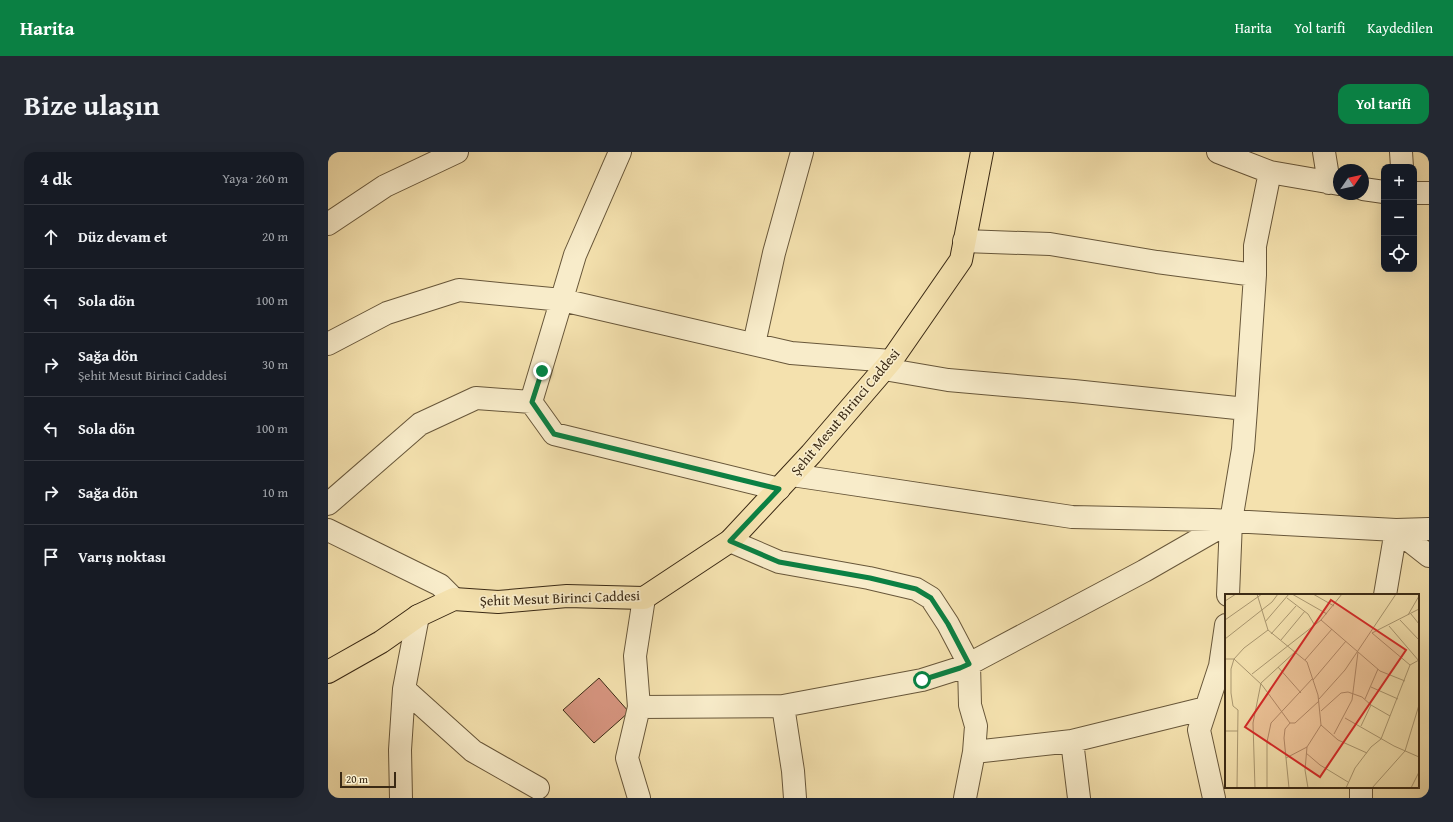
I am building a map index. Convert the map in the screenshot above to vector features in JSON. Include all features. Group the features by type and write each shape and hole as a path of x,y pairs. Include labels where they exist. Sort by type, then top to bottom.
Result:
{"main road":[{"name":"Şehit Mesut Birinci Caddesi","path":"328,672 381,642 418,616 454,599 498,602 568,596 644,598 730,541 785,482 887,365 961,260 982,152"}],"street":[{"path":"328,224 385,186 457,152"},
{"path":"532,402 575,255 620,152"},
{"path":"754,344 774,253 802,152"},
{"path":"1218,152 1270,172 1333,184"},
{"path":"1324,152 1333,181"},
{"path":"1401,152 1402,164"},
{"path":"1228,594 1231,521 1243,449 1246,409 1255,275 1254,246 1270,172"},
{"path":"1369,190 1381,192"},
{"path":"1417,193 1429,193"},
{"path":"964,241 1050,244 1157,262 1255,275"},
{"path":"328,344 387,313 458,290 562,300 791,353 887,365 948,380 1074,391 1246,409"},
{"path":"328,504 420,424 476,398 532,402"},
{"path":"532,402 554,434 785,482 1072,517 1231,521 1396,530 1429,528"},
{"path":"639,708 783,706 922,680 960,668 1144,571 1231,521"},
{"path":"328,530 440,585 454,599"},
{"path":"1396,530 1429,556"},
{"path":"1385,594 1396,530"},
{"path":"730,541 779,562 870,578 916,589 931,598 948,624 969,664 970,704 976,726 974,752 965,798"},
{"path":"639,798 627,758 639,708 635,656 644,598"},
{"path":"401,798 400,750 404,689 418,616"},
{"path":"1214,798 1199,730 1220,666 1225,632"},
{"path":"404,689 473,751 538,788"},
{"path":"783,706 793,771 795,798"},
{"path":"974,752 1072,741 1206,708"},
{"path":"1072,741 1079,798"}],"building":[{"path":"599,678 629,712 594,743 563,710"}],"route":[{"path":"542,371 532,402 554,434 779,489 730,541 779,562 870,578 916,589 931,598 948,624 969,664 922,680"}]}
